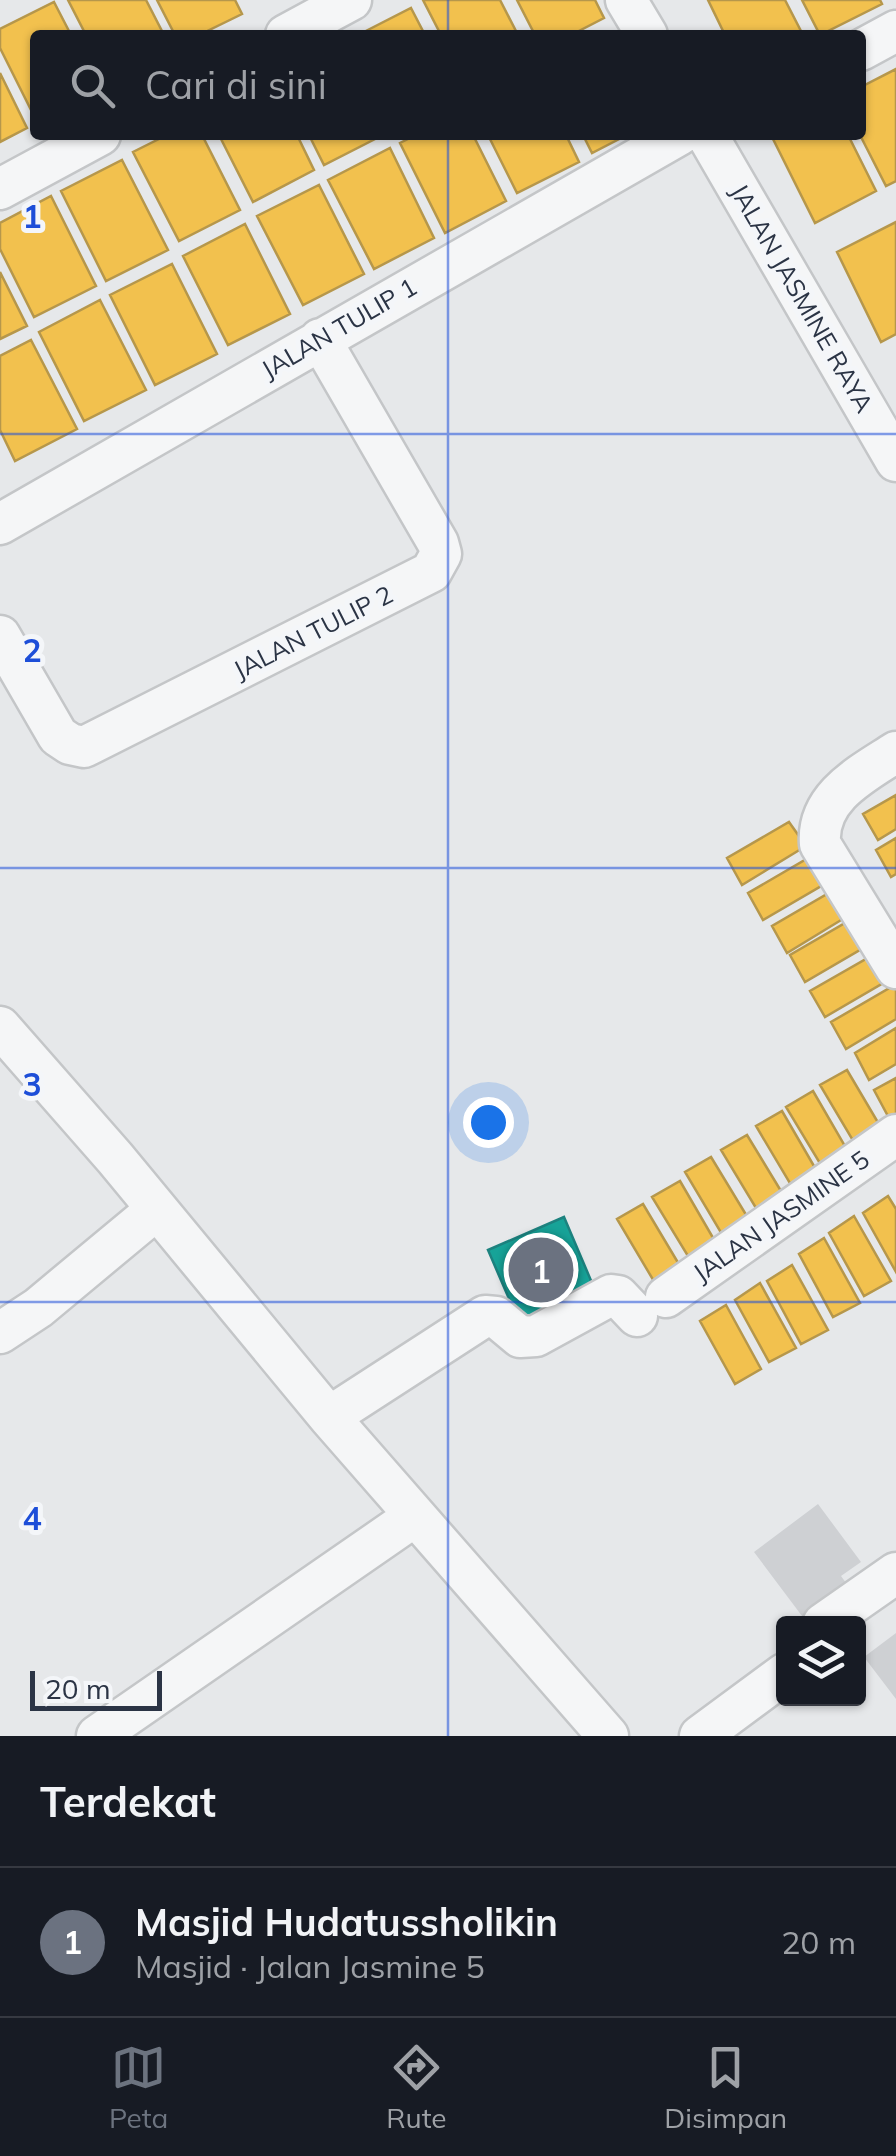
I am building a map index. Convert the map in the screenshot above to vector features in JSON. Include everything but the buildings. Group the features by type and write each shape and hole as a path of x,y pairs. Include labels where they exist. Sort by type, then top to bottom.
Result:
{"street":[{"path":"295,30 351,0"},
{"path":"626,0 644,30"},
{"path":"866,47 896,31"},
{"path":"0,189 91,140"},
{"name":"JALAN TULIP 1","path":"0,524 670,140"},
{"name":"JALAN JASMINE RAYA","path":"711,140 881,399 896,461"},
{"name":"JALAN TULIP 2","path":"0,636 58,736 84,747 431,572 440,554 438,543 320,339"},
{"path":"896,752 837,795 822,816 819,829 820,844 896,968"},
{"path":"0,1028 415,1516 608,1736"},
{"name":"JALAN JASMINE 5","path":"330,1417 485,1316 496,1317 520,1337 536,1336 611,1295 652,1307 896,1135"},
{"path":"0,1333 38,1308 157,1209"},
{"path":"97,1736 415,1516"},
{"path":"834,1616 896,1573"},
{"path":"700,1736 776,1680"}],"place":[{"name":"Masjid Hudatussholikin","path":"541,1270"}]}
